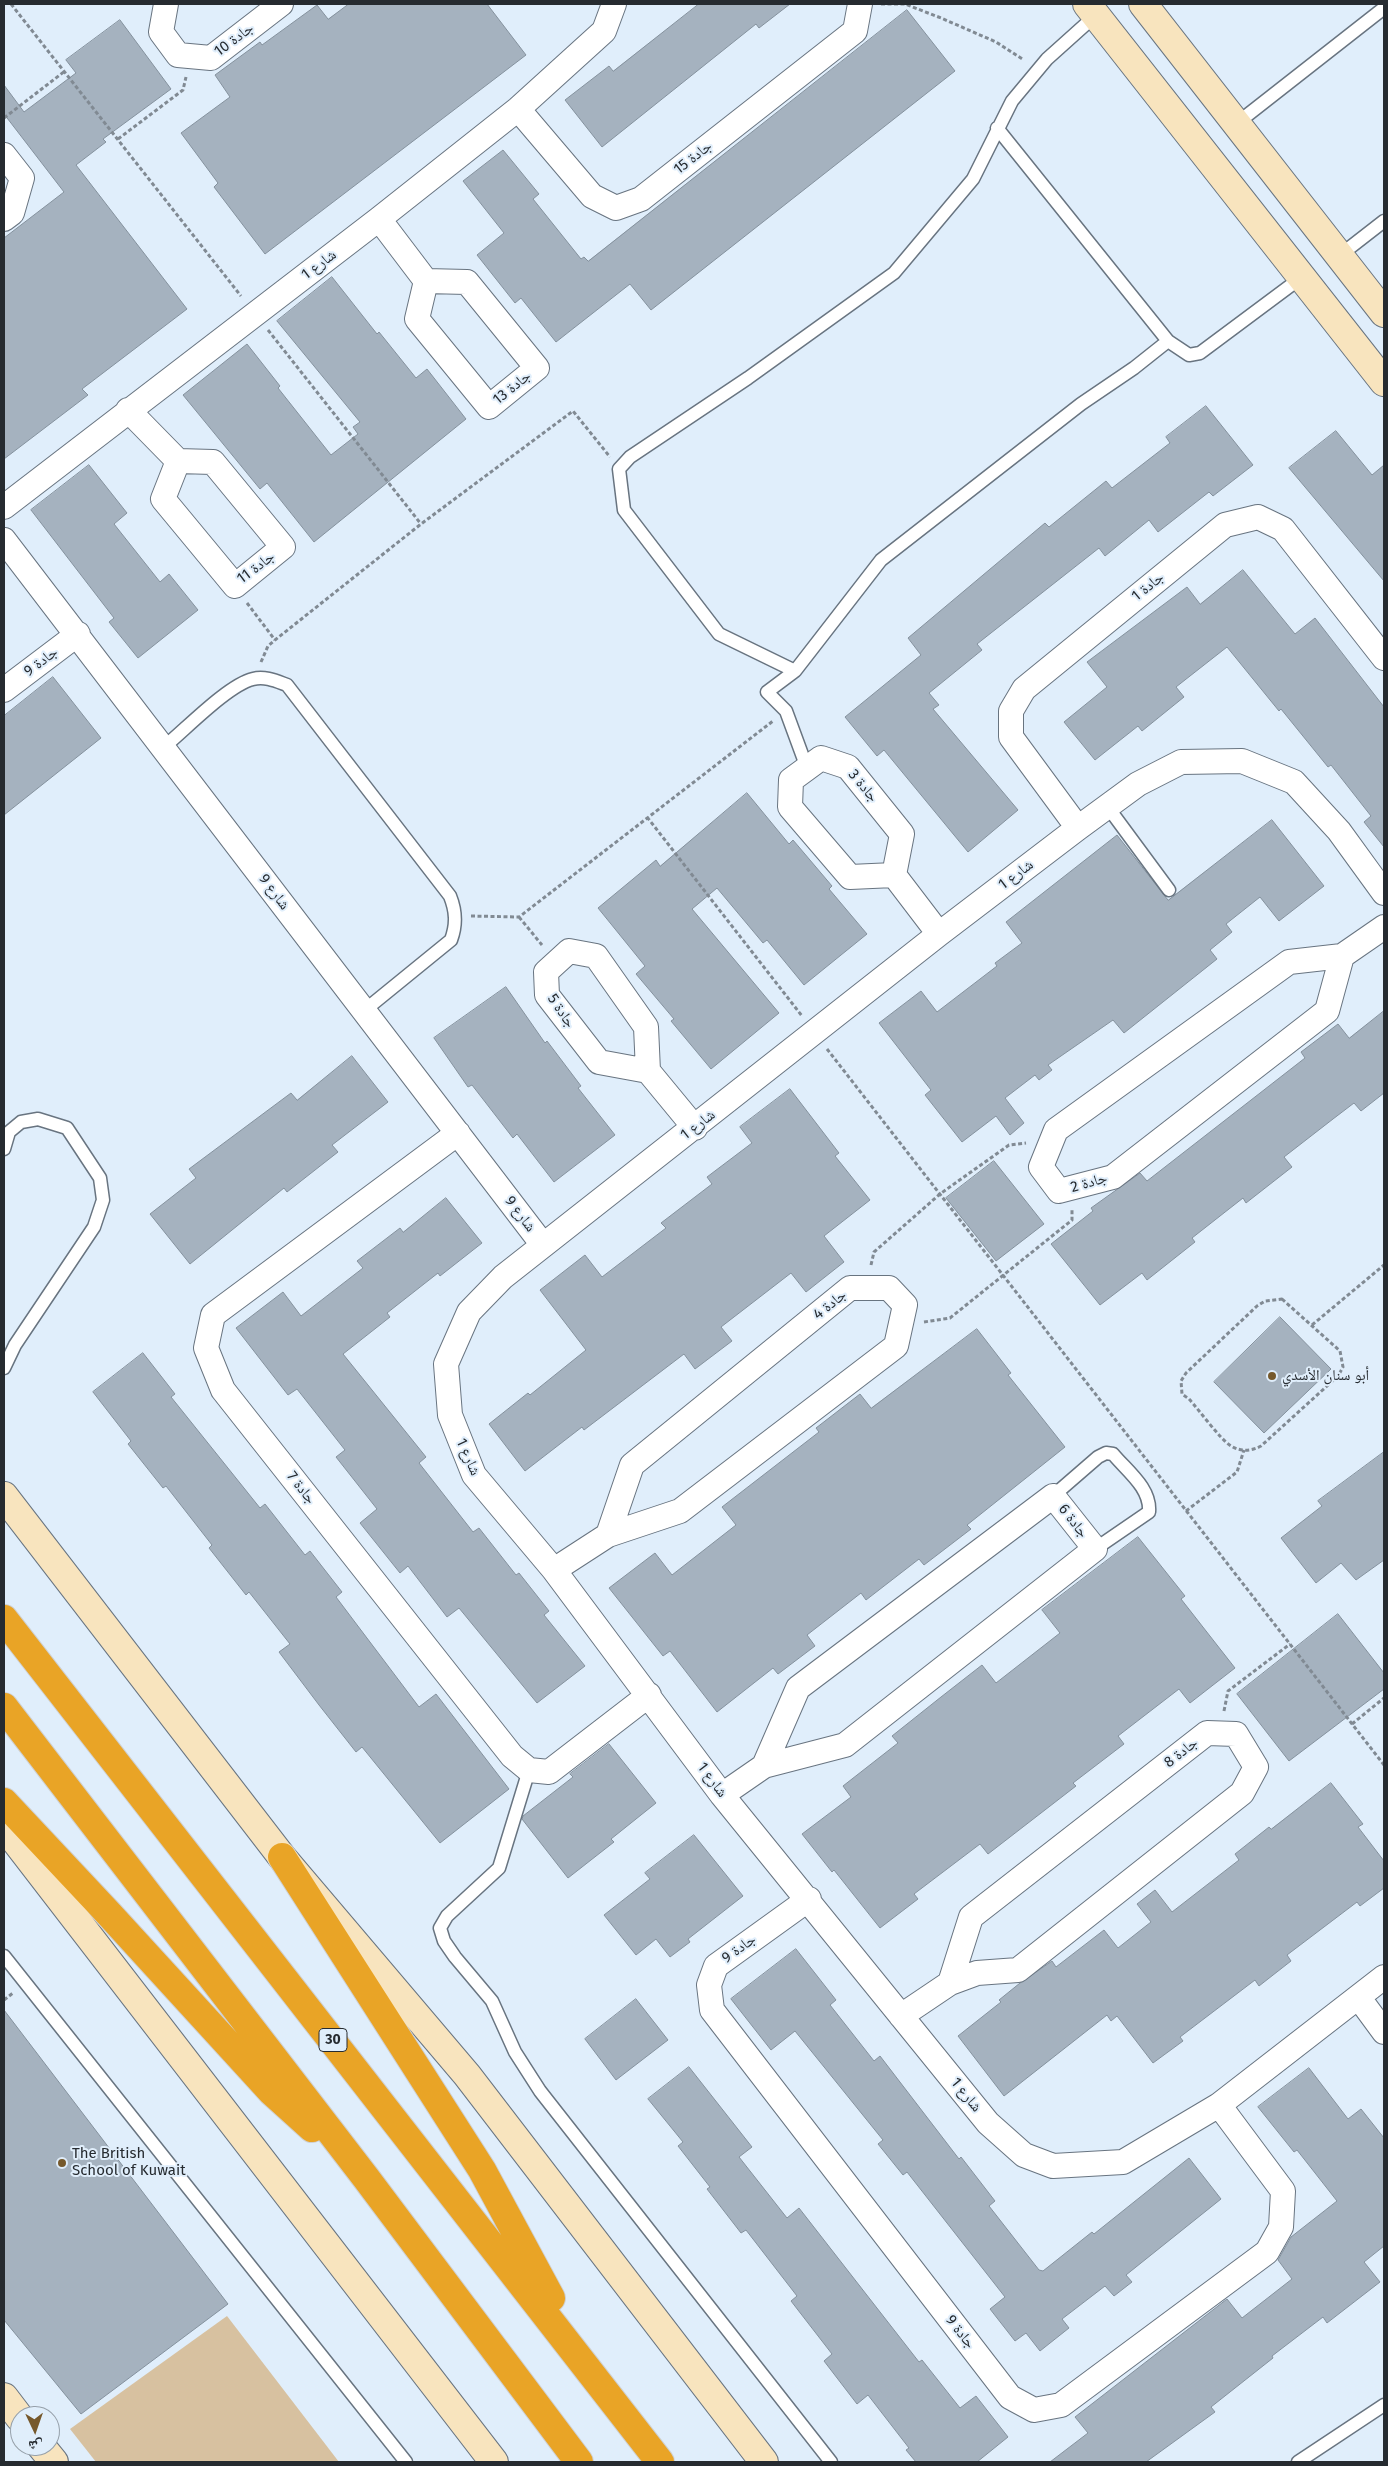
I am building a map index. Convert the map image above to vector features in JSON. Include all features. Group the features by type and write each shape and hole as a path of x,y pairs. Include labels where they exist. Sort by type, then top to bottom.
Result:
{"highway":[{"name":"30","path":"4,1619 589,2368 660,2462"},
{"path":"4,1707 366,2178 579,2462"},
{"path":"4,1802 271,2091 366,2178"},
{"path":"282,1857 482,2170 589,2368"}],"main road":[{"path":"1143,4 1384,313"},
{"path":"1092,9 1384,382"},
{"path":"4,1496 282,1857 467,2075 764,2462"},
{"path":"4,1826 494,2462"}],"street":[{"path":"166,4 161,32 178,56 190,57"},
{"name":"جادة 10","path":"190,57 211,58 281,4"},
{"name":"شارع 1","path":"4,507 128,410 380,219 518,109 604,31 614,4"},
{"name":"جادة 15","path":"518,109 592,196 616,208 641,199 855,31 860,4"},
{"path":"4,155 22,178 12,212 4,219"},
{"path":"380,219 426,281"},
{"name":"جادة 13","path":"426,281 467,282 537,368 489,407 417,319 426,281"},
{"path":"128,410 178,460"},
{"name":"جادة 11","path":"178,460 213,462 283,547 235,586 163,498 178,460"},
{"name":"جادة 1","path":"1078,828 1011,736 1011,711 1024,689 1225,525 1258,517 1283,529 1384,658"},
{"name":"شارع 9","path":"4,540 78,634 543,1245"},
{"name":"جادة 9","path":"4,690 78,634"},
{"name":"جادة 3","path":"821,758 848,767 902,834 894,875 850,877 790,807 792,780 821,758"},
{"name":"شارع 1","path":"1384,893 1338,831 1294,782 1242,761 1181,762 1138,784 1078,828 939,934 695,1128 503,1277 469,1312 446,1364 450,1414 474,1476 554,1570 722,1795 809,1899 901,2016 988,2123 1024,2155 1053,2166 1123,2162 1219,2105 1384,1978"},
{"path":"894,875 939,934"},
{"name":"جادة 2","path":"1342,956 1327,1011 1113,1177 1059,1191 1040,1166 1056,1130 1289,962 1342,956 1384,927"},
{"path":"557,962 568,951 596,956 646,1027 648,1071 695,1128"},
{"name":"جادة 5","path":"557,962 546,972 547,995 599,1062 648,1071"},
{"name":"جادة 7","path":"458,1133 213,1315 206,1348 223,1390 506,1748 529,1770"},
{"name":"جادة 4","path":"554,1570 608,1535 680,1511 896,1346 905,1305 889,1288 850,1288 632,1465 608,1535"},
{"name":"جادة 6","path":"722,1795 764,1766 845,1745 1095,1550 1053,1496 798,1688 764,1766"},
{"path":"529,1770 548,1772 649,1696"},
{"name":"جادة 8","path":"950,1983 970,1918 1207,1733 1220,1734"},
{"path":"901,2016 950,1983 976,1973 1018,1970 1242,1793 1256,1767 1236,1734 1220,1734"},
{"name":"جادة 9","path":"809,1899 716,1966 709,1985 712,2010 1010,2397 1034,2410 1061,2405 1267,2252 1281,2227 1283,2191 1219,2105"},
{"path":"1359,1998 1384,2032"}],"lane":[{"path":"1236,124 1384,8"},
{"path":"795,671 719,634 624,510 620,469 630,456 748,378 894,273 973,179 1012,101 1092,9"},
{"path":"997,128 1168,342 1189,355 1200,353 1302,277"},
{"path":"1339,256 1384,221"},
{"path":"807,768 786,711 767,692 795,671 881,560 1081,404 1168,342"},
{"path":"164,747 238,684 255,678 268,678 287,685 450,896 456,928 451,940 365,1010"},
{"path":"1108,806 1169,890"},
{"path":"4,1149 9,1132 21,1122 38,1119 67,1128 100,1178 103,1200 94,1226 15,1345 4,1368"},
{"path":"1053,1496 1098,1457 1106,1453 1113,1454 1146,1492 1150,1502 1149,1512 1095,1550"},
{"path":"529,1770 499,1868 447,1916 440,1928 444,1941 492,2001 515,2052 540,2090 831,2462"},
{"path":"4,1956 406,2462"},
{"path":"1298,2462 1384,2405"}],"path":[{"path":"11,4 422,524"},
{"path":"860,4 905,4 996,42 1038,69"},
{"path":"118,139 183,90 190,57"},
{"path":"4,118 65,71"},
{"path":"255,678 268,646 275,640 422,524 573,411 620,469"},
{"path":"235,586 275,640"},
{"path":"455,916 518,917 786,711"},
{"path":"647,818 1384,1765"},
{"path":"518,917 557,962"},
{"path":"866,1288 874,1252 940,1194 1009,1145 1051,1142"},
{"path":"901,1326 950,1318 1072,1220 1071,1188"},
{"path":"1312,1325 1384,1265"},
{"path":"1282,1299 1340,1351 1343,1367 1338,1376 1261,1446 1252,1450 1244,1450 1231,1446 1189,1399 1182,1394 1181,1381 1193,1366 1265,1301 1282,1299"},
{"path":"1186,1511 1237,1472 1244,1450"},
{"path":"1220,1734 1228,1691 1290,1644"},
{"path":"1352,1724 1384,1698"}],"shaded area":[{"path":"227,2316 339,2462 96,2462 70,2429"}],"building":[{"path":"349,4 487,4 526,55 265,254 214,187 218,183 181,133 230,97 215,75 260,42 262,45 317,5 328,19"},
{"path":"699,4 790,4 759,28 756,24 602,147 565,100 609,66 613,71"},
{"path":"907,10 955,71 651,310 630,284 556,342 521,298 515,303 477,255 504,233 463,181 503,150 539,194 533,199 581,259 584,257 588,261"},
{"path":"120,20 171,89 103,139 106,142 76,165 187,309 82,389 88,395 4,459 4,238 64,192 4,114 4,85 24,112 76,73 66,60"},
{"path":"332,277 377,334 379,332 416,378 427,369 466,419 314,542 267,483 260,489 183,395 247,344 280,386 278,388 331,455 358,434 353,427 360,422 277,321"},
{"path":"1206,406 1253,465 1213,496 1209,492 1158,532 1149,520 1105,556 1099,548 977,644 982,650 929,693 939,705 933,709 1018,810 968,852 884,750 877,756 845,717 921,655 908,638 1045,523 1049,527 1106,481 1112,488 1170,443 1166,437"},
{"path":"1336,431 1372,475 1384,465 1384,581 1289,468"},
{"path":"89,465 127,513 114,524 160,582 169,574 198,610 138,658 109,622 114,618 31,510"},
{"path":"1243,570 1295,634 1315,618 1384,707 1384,847 1364,822 1371,816 1331,765 1328,767 1227,647 1176,687 1184,697 1142,731 1138,726 1095,760 1064,722 1107,687 1087,662 1187,587 1200,604"},
{"path":"53,677 101,738 4,815 4,716"},
{"path":"747,793 789,844 793,840 832,886 829,889 867,934 804,985 767,940 763,943 717,888 692,909 779,1013 711,1069 671,1021 674,1019 636,974 645,966 598,908 656,860 660,866"},
{"path":"1272,820 1324,886 1279,921 1260,897 1226,924 1232,932 1210,950 1217,959 1124,1033 1113,1020 1048,1065 1052,1070 1039,1080 1035,1075 1005,1098 1024,1123 1010,1135 996,1116 962,1142 925,1095 931,1090 879,1023 921,991 937,1012 997,966 995,963 1022,943 1006,922 1117,835 1168,900"},
{"path":"506,987 545,1043 547,1041 581,1086 578,1088 615,1135 554,1182 517,1134 513,1138 472,1085 468,1087 434,1038"},
{"path":"1384,1011 1384,1093 1361,1111 1354,1103 1284,1157 1292,1167 1246,1203 1243,1198 1192,1238 1195,1242 1147,1280 1142,1273 1100,1305 1051,1244 1093,1211 1091,1208 1140,1173 1147,1181 1305,1058 1301,1052 1338,1024 1349,1038"},
{"path":"352,1056 388,1102 332,1145 338,1152 287,1192 284,1188 190,1264 150,1214 196,1178 189,1169 291,1093 297,1100"},
{"path":"790,1089 839,1153 835,1156 870,1200 824,1236 844,1262 806,1292 791,1273 721,1327 732,1341 695,1369 684,1354 584,1430 582,1427 525,1471 489,1424 528,1393 530,1395 586,1350 540,1290 585,1255 602,1277 666,1228 661,1223 712,1184 707,1177 752,1143 740,1127"},
{"path":"994,1161 1044,1224 996,1261 946,1198"},
{"path":"446,1198 482,1243 440,1276 438,1273 387,1313 390,1317 343,1354 426,1457 419,1463 473,1532 479,1528 516,1575 519,1573 549,1611 544,1615 585,1666 537,1703 459,1608 447,1617 408,1566 400,1573 360,1523 377,1509 336,1457 345,1450 297,1389 288,1395 236,1328 283,1292 301,1316 363,1268 357,1261 400,1228 403,1232"},
{"name":"أبو سنان الأسدي","path":"1280,1317 1331,1369 1264,1433 1214,1382"},
{"path":"977,1329 1011,1373 1008,1375 1065,1447 967,1525 971,1529 924,1565 919,1559 866,1600 861,1593 807,1635 815,1646 778,1674 773,1668 717,1712 670,1651 663,1656 609,1588 655,1553 672,1575 736,1525 722,1507 819,1432 816,1428 860,1394 871,1408"},
{"path":"143,1353 175,1394 171,1397 260,1508 265,1504 305,1555 310,1551 342,1592 336,1597 419,1707 436,1694 509,1789 440,1843 362,1747 356,1752 319,1705 279,1652 290,1644 249,1592 246,1595 209,1548 212,1545 166,1486 163,1488 128,1444 131,1441 93,1392"},
{"path":"1384,1452 1384,1560 1356,1580 1341,1563 1316,1583 1281,1538 1322,1506 1318,1501"},
{"path":"1138,1537 1185,1596 1181,1599 1235,1668 1190,1703 1179,1689 1118,1736 1124,1744 1073,1783 1076,1786 988,1854 980,1844 914,1894 918,1899 880,1928 834,1870 832,1872 802,1834 851,1797 843,1786 898,1743 892,1736 982,1665 996,1683 1060,1633 1042,1610"},
{"path":"1338,1614 1384,1673 1384,1689 1289,1761 1237,1694"},
{"path":"609,1744 656,1803 611,1839 614,1842 568,1878 522,1819 523,1816 573,1777 570,1774"},
{"path":"1331,1783 1363,1824 1358,1827 1384,1861 1384,1888 1360,1906 1357,1902 1287,1955 1291,1961 1259,1986 1255,1980 1180,2037 1183,2041 1153,2063 1117,2016 1111,2021 1107,2015 1004,2096 958,2036 1001,2002 999,2000 1020,1983 1052,1961 1056,1967 1104,1930 1118,1948 1151,1922 1137,1904 1155,1890 1172,1912 1239,1860 1235,1854"},
{"path":"694,1835 743,1896 688,1939 690,1942 670,1957 656,1939 636,1955 604,1915 650,1879 645,1873"},
{"path":"796,1949 836,2000 830,2005 874,2061 880,2056 959,2159 961,2157 995,2201 989,2206 1039,2270 1043,2271 1092,2232 1094,2234 1189,2158 1221,2199 1126,2275 1132,2282 1114,2296 1105,2286 1062,2319 1069,2328 1040,2351 1026,2333 1015,2341 990,2309 1005,2297 907,2172 903,2175 878,2144 883,2140 795,2031 771,2050 731,1999"},
{"path":"636,1999 668,2040 616,2080 585,2039"},
{"name":"The British School of Kuwait","path":"4,2010 228,2304 81,2414 4,2320"},
{"path":"689,2067 752,2147 739,2157 787,2218 799,2208 919,2362 922,2360 960,2408 976,2396 1008,2437 977,2462 916,2462 906,2450 909,2448 868,2395 857,2404 824,2361 832,2354 791,2301 797,2296 746,2230 741,2233 707,2189 710,2187 678,2146 683,2142 648,2099"},
{"path":"1309,2068 1348,2119 1361,2109 1384,2138 1384,2246 1364,2262 1380,2282 1327,2323 1323,2317 1272,2356 1273,2358 1211,2407 1215,2412 1146,2462 1050,2462 1088,2433 1075,2417 1227,2299 1242,2318 1292,2279 1278,2260 1291,2237 1337,2201 1297,2150 1294,2152 1258,2107"}],"place":[{"name":"أبو سنان الأسدي","path":"1272,1376"},
{"name":"The British School of Kuwait","path":"62,2163"}]}
